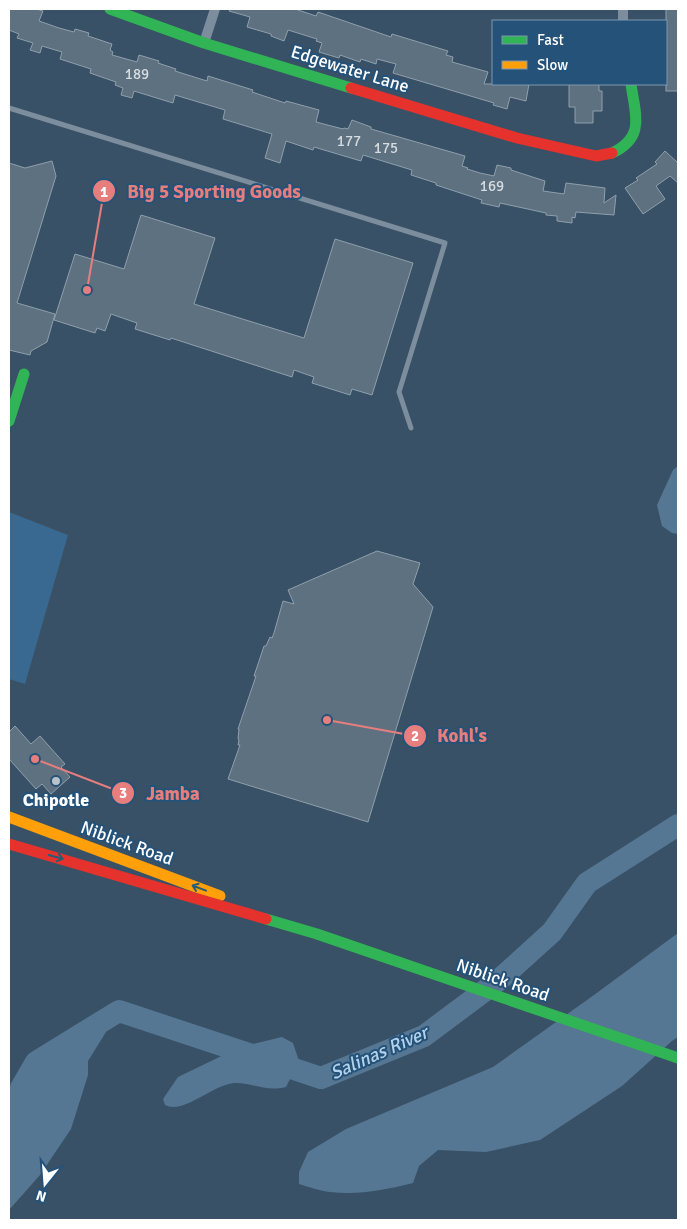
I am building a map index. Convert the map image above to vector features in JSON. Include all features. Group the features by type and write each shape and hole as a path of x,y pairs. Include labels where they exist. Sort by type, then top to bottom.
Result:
{"main road":[{"name":"Edgewater Lane","path":"110,9 204,43 517,138 596,156 609,154 622,148 633,137 637,125 631,85"},
{"path":"9,421 24,374"},
{"name":"Niblick Road","path":"9,817 317,934 678,1058"},
{"name":"Niblick Road","path":"9,844 317,934"}],"street":[{"path":"204,43 215,9"}],"lane":[{"path":"9,108 445,243 399,392 411,428"}],"shaded area":[{"path":"678,466 678,534 672,533 662,526 657,505 673,470"},
{"path":"9,512 68,535 25,684 9,679"},
{"path":"678,933 678,1037 622,1086 540,1140 486,1152 438,1150 419,1166 413,1183 382,1190 351,1193 314,1189 299,1184 299,1172 308,1152 346,1129 493,1067"},
{"path":"119,1011 88,1061 88,1075 71,1129 40,1175 9,1210 9,1124 21,1088 36,1062"},
{"path":"282,1037 293,1043 299,1061 286,1087 266,1088 242,1083 227,1084 181,1106 165,1105 163,1099 178,1077 240,1047"}],"building":[{"path":"9,9 36,9 43,11 39,21 74,32 75,29 89,33 88,36 112,44 110,50 113,52 112,55 137,62 139,55 159,61 158,63 176,69 175,71 207,81 208,76 253,90 252,92 285,103 286,101 319,110 316,122 348,129 352,120 371,127 371,129 465,156 462,166 480,173 494,176 497,165 511,168 511,170 545,181 543,191 564,194 566,183 605,188 604,203 616,195 614,215 576,212 575,218 572,217 572,223 557,221 557,216 546,215 546,213 500,203 499,207 481,203 482,200 411,175 412,170 363,155 361,161 314,147 313,150 286,141 280,163 265,158 272,134 223,119 225,110 175,95 173,103 134,91 132,98 121,95 123,88 115,85 116,82 90,73 91,69 60,59 62,52 42,46 40,53 30,50 33,43 17,38 19,34 9,30"},
{"path":"230,9 295,9 316,16 318,12 391,37 392,34 448,51 446,55 453,57 452,62 488,72 484,84 529,85 526,101 510,97 507,109 493,105 494,103 393,73 396,64 377,59 376,64 361,59 360,62 340,55 339,58 319,52 322,43 316,41 317,39 288,30 284,41 271,36 271,34 247,27 250,17 229,11"},
{"path":"666,9 678,9 678,91 666,91"},
{"path":"569,85 599,85 599,91 602,91 602,111 593,111 593,123 575,123 575,107 569,107"},
{"path":"665,151 678,163 678,183 670,176 656,186 665,199 643,214 625,188 657,164 655,162"},
{"path":"52,161 56,176 17,303 55,314 47,342 31,351 30,355 9,350 9,163 25,168"},
{"path":"141,215 215,238 194,304 304,338 335,239 413,263 372,395 352,389 350,395 312,383 314,377 294,370 292,377 171,338 170,340 135,329 137,323 111,314 105,331 97,328 95,333 54,320 75,254 124,269"},
{"path":"377,551 420,563 413,584 433,607 368,822 228,779 240,745 238,745 238,729 264,646 266,646 270,637 272,638 283,601 294,604 288,590"},
{"path":"15,726 31,744 40,736 65,764 61,767 70,777 51,794 42,784 36,789 9,759 9,732"}],"waterway":[{"name":"Salinas River","path":"9,1124 21,1088 36,1062 119,1011 321,1078 424,1036 499,980 552,932 587,883 678,825"}],"traffic: fast":[{"path":"110,9 204,43 351,88"},
{"path":"612,153 623,147 630,140 634,132 636,115 631,85"},
{"path":"9,421 24,374"},
{"path":"266,919 317,934 678,1058"}],"traffic: slow":[{"path":"9,817 220,896"}],"traffic: jam":[{"path":"351,88 517,138 596,156 612,153"},
{"path":"9,844 266,919"}],"place":[{"name":"Big 5 Sporting Goods","path":"87,290"},
{"name":"Kohl's","path":"327,720"},
{"name":"Jamba","path":"35,759"},
{"name":"Chipotle","path":"56,781"}]}
